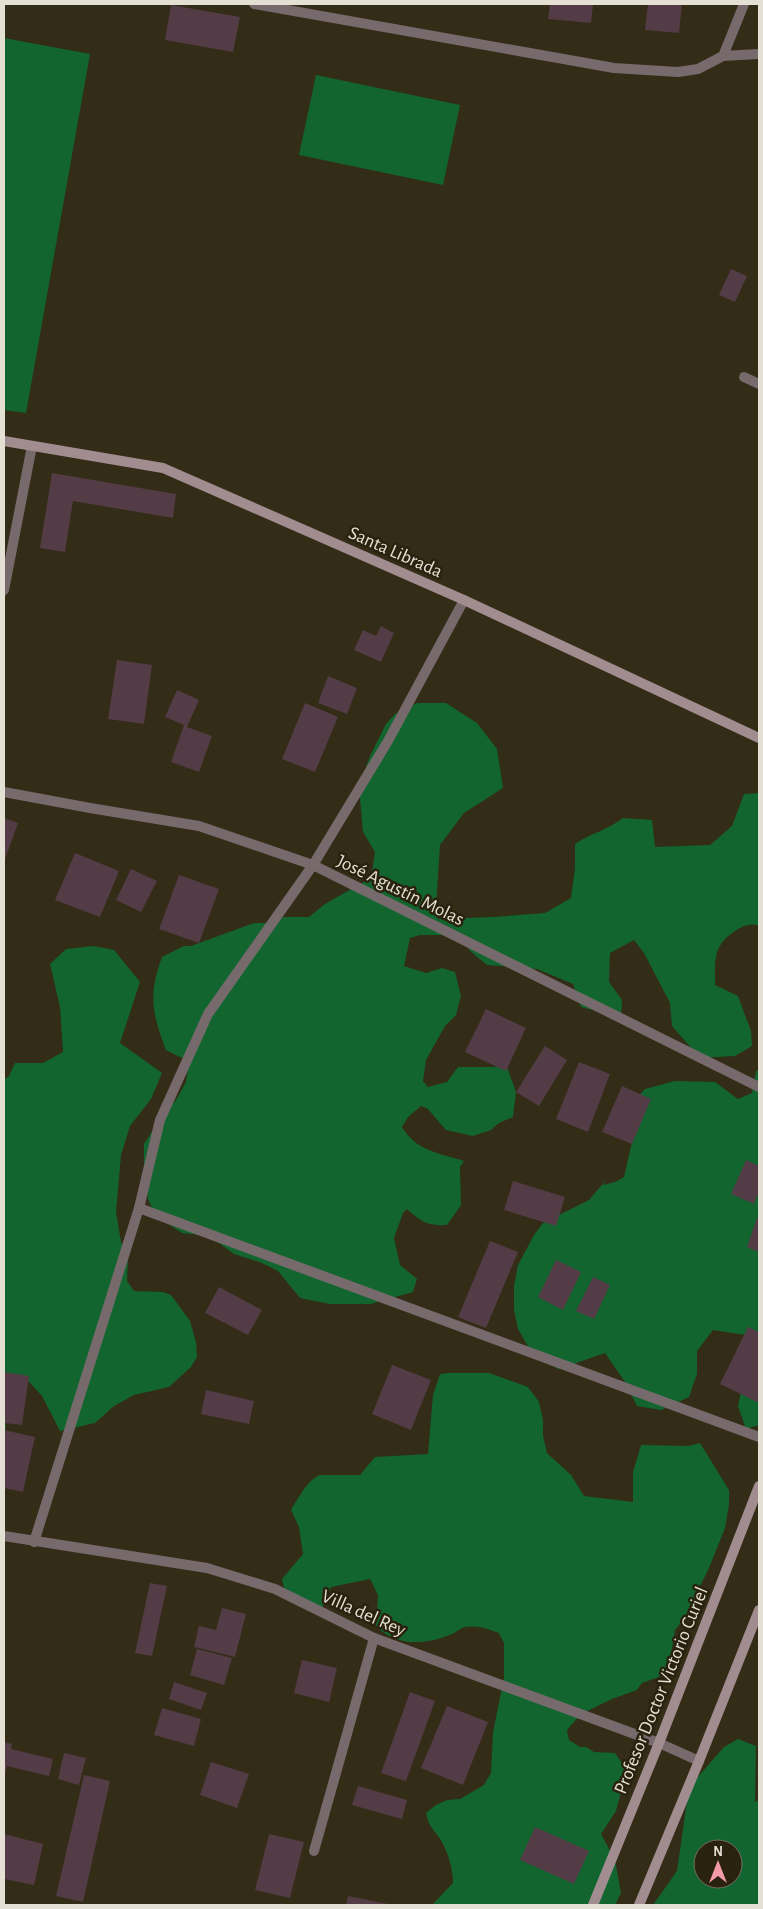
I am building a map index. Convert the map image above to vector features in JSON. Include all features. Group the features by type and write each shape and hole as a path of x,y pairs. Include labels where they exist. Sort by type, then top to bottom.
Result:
{"street":[{"path":"254,4 614,68 678,72 698,69 723,56 759,54"},
{"path":"723,56 744,4"},
{"path":"744,377 759,384"},
{"name":"Santa Librada","path":"4,441 163,468 464,600 759,738"},
{"path":"4,590 32,446"},
{"path":"34,1542 139,1208 160,1120 208,1014 313,865 393,733 464,600"},
{"name":"José Agustín Molas","path":"4,792 199,826 313,865 759,1087"},
{"path":"139,1208 759,1437"},
{"name":"Profesor Doctor Victorio Curiel","path":"593,1905 659,1743 759,1486"},
{"name":"Villa del Rey","path":"4,1536 207,1568 275,1589 374,1638 659,1743 700,1761"},
{"path":"639,1905 700,1761 759,1610"},
{"path":"314,1851 374,1638"}],"green space":[{"path":"4,38 90,54 26,413 4,410"},
{"path":"316,75 460,105 443,185 299,155"},
{"path":"417,703 446,703 477,723 497,749 503,788 464,813 440,845 436,906 438,919 545,913 571,898 575,868 575,844 581,840 611,826 623,818 652,820 655,847 710,845 732,826 744,794 759,793 759,926 747,925 731,934 720,945 715,966 715,985 738,996 751,1031 752,1046 735,1056 700,1058 672,1026 670,1003 644,953 634,940 610,953 609,982 622,1000 621,1017 581,1007 573,984 537,969 487,965 469,950 468,946 446,935 420,935 410,938 404,966 426,973 442,968 455,972 461,996 456,1015 445,1026 426,1060 423,1081 428,1087 447,1082 458,1067 507,1067 516,1092 513,1117 499,1123 491,1130 473,1136 446,1130 427,1108 421,1106 408,1117 402,1127 414,1141 429,1150 464,1161 460,1167 461,1205 447,1225 435,1225 425,1222 407,1209 403,1213 394,1238 400,1265 417,1279 413,1292 370,1304 330,1304 300,1298 278,1271 262,1263 234,1254 219,1243 203,1235 182,1233 155,1215 148,1199 144,1172 144,1144 162,1116 176,1100 186,1082 189,1063 188,1058 182,1058 166,1050 155,1014 153,993 162,957 184,946 191,946 254,923 268,923 283,917 309,917 325,904 369,879 372,873 375,852 363,832 359,787 370,756 386,724 395,714"},
{"path":"94,946 114,950 140,982 120,1043 162,1073 151,1099 130,1126 121,1155 116,1212 121,1242 128,1259 127,1281 134,1291 163,1292 171,1295 190,1321 196,1342 197,1357 191,1367 169,1387 134,1395 114,1406 95,1423 60,1431 42,1396 23,1375 7,1391 4,1469 4,1080 9,1076 15,1063 43,1063 63,1052 60,1007 50,964 66,949"},
{"path":"759,1070 759,1425 746,1429 738,1406 752,1336 713,1330 697,1351 697,1374 689,1397 661,1410 637,1406 625,1382 605,1353 559,1369 533,1355 518,1329 514,1310 514,1286 518,1265 534,1235 543,1223 589,1200 606,1180 603,1185 624,1177 632,1142 636,1099 645,1089 675,1081 715,1082 738,1099 752,1093 756,1071"},
{"path":"489,1373 528,1387 539,1402 547,1453 571,1475 584,1496 633,1502 633,1472 641,1445 688,1446 700,1443 729,1490 729,1505 725,1528 709,1568 684,1619 675,1630 667,1669 659,1677 642,1683 637,1690 612,1699 581,1714 567,1730 569,1740 580,1747 586,1747 594,1752 615,1753 627,1770 616,1811 601,1834 615,1860 621,1893 615,1905 432,1905 453,1883 453,1878 445,1849 431,1827 426,1813 436,1805 447,1800 460,1799 484,1785 491,1773 493,1732 504,1678 504,1643 499,1633 474,1627 463,1628 442,1638 422,1642 402,1641 393,1638 376,1626 378,1595 370,1579 331,1587 322,1608 299,1607 285,1591 282,1579 303,1554 299,1527 291,1510 303,1490 315,1477 320,1475 360,1475 375,1457 428,1454 433,1395 440,1374"},
{"path":"738,1739 756,1746 755,1802 759,1800 759,1905 653,1905 677,1871 689,1787 724,1747"}],"building":[{"path":"550,4 593,4 591,23 548,19"},
{"path":"648,4 682,4 679,33 645,30"},
{"path":"171,5 240,17 233,52 165,40"},
{"path":"731,269 747,276 735,302 719,295"},
{"path":"52,473 176,494 173,518 73,501 65,552 40,548"},
{"path":"381,626 394,633 381,662 354,650 363,630 376,636"},
{"path":"117,660 152,665 144,724 108,719"},
{"path":"328,676 357,688 347,714 318,703"},
{"path":"177,690 199,700 187,727 212,736 199,772 171,762 184,725 165,717"},
{"path":"305,703 338,717 315,772 282,759"},
{"path":"4,818 18,823 4,862"},
{"path":"75,853 119,871 100,917 55,900"},
{"path":"131,869 157,881 141,912 116,900"},
{"path":"179,875 219,889 199,943 159,929"},
{"path":"486,1009 526,1028 506,1071 465,1052"},
{"path":"545,1046 567,1060 539,1106 516,1092"},
{"path":"579,1062 610,1074 588,1132 556,1119"},
{"path":"622,1086 651,1099 632,1144 602,1132"},
{"path":"746,1160 759,1166 759,1191 754,1204 731,1194"},
{"path":"513,1181 565,1197 556,1226 504,1210"},
{"path":"757,1218 759,1219 759,1252 747,1247"},
{"path":"490,1241 518,1252 486,1328 458,1317"},
{"path":"556,1260 581,1272 563,1310 538,1297"},
{"path":"593,1277 610,1285 594,1319 576,1311"},
{"path":"219,1287 262,1310 248,1335 205,1313"},
{"path":"748,1327 759,1332 759,1403 720,1384"},
{"path":"392,1365 431,1380 411,1430 372,1414"},
{"path":"4,1372 29,1376 22,1425 4,1423"},
{"path":"206,1390 254,1401 249,1424 201,1414"},
{"path":"4,1430 35,1437 23,1492 4,1488"},
{"path":"150,1583 167,1586 152,1656 135,1653"},
{"path":"222,1608 246,1614 235,1657 194,1647 199,1626 216,1630"},
{"path":"197,1649 232,1658 224,1685 190,1675"},
{"path":"302,1660 337,1668 329,1702 294,1693"},
{"path":"174,1682 207,1693 201,1710 169,1699"},
{"path":"410,1692 435,1701 406,1781 381,1773"},
{"path":"447,1706 488,1722 463,1785 421,1768"},
{"path":"162,1708 201,1719 194,1746 154,1735"},
{"path":"4,1742 12,1744 11,1749 53,1759 49,1776 7,1766 4,1780"},
{"path":"64,1753 86,1758 79,1785 58,1779"},
{"path":"211,1762 249,1774 237,1808 200,1795"},
{"path":"84,1775 110,1781 83,1902 56,1896"},
{"path":"358,1786 407,1800 402,1819 352,1805"},
{"path":"535,1827 589,1851 574,1884 520,1860"},
{"path":"4,1834 43,1844 34,1885 4,1879"},
{"path":"269,1834 304,1842 290,1898 255,1890"},
{"path":"348,1896 388,1904 388,1905 346,1905"}]}
